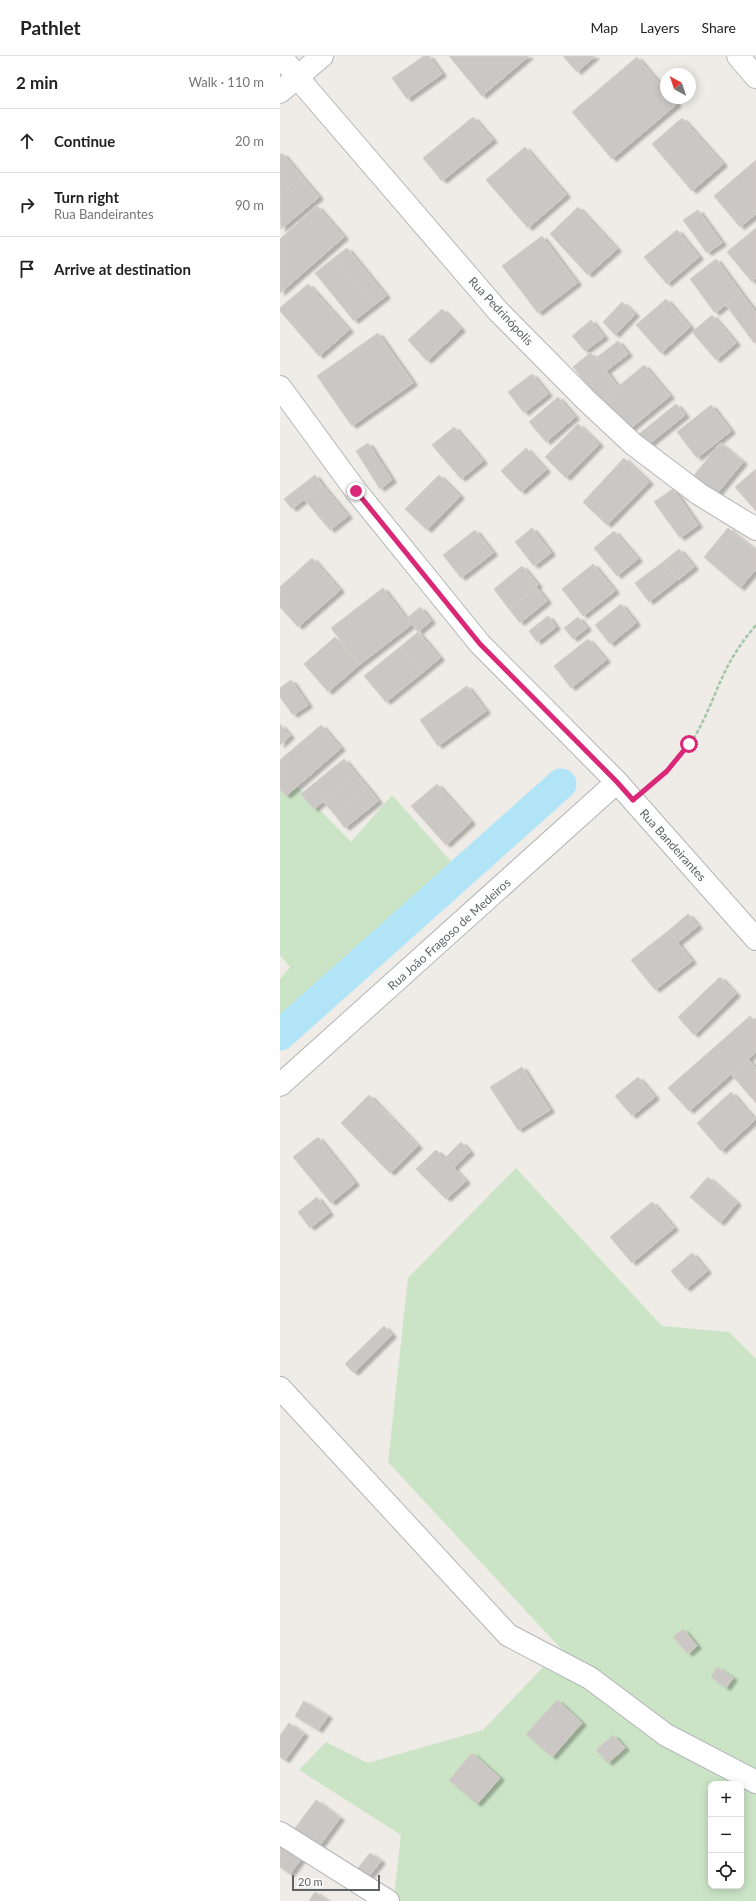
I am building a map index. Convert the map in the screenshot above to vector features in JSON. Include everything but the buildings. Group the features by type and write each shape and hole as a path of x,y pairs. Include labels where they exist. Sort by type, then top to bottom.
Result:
{"street":[{"name":"Rua Pedrinópolis","path":"281,56 297,77 498,311 586,400 633,444 687,485 756,529"},
{"path":"280,92 322,56"},
{"path":"738,56 756,77"},
{"name":"Rua Bandeirantes","path":"280,386 356,491 480,644 617,782 756,939"},
{"name":"Rua João Fragoso de Medeiros","path":"280,1085 617,782"},
{"path":"280,1388 508,1635 590,1678 666,1736 756,1782"},
{"path":"280,1833 388,1901"}],"path":[{"path":"633,800 667,771 689,744 708,709 729,663 743,640 756,625"}],"green space":[{"path":"285,774 351,842 392,795 463,875 280,1038 280,979 290,967 280,955 280,776"},
{"path":"516,1168 662,1326 729,1332 756,1359 756,1901 397,1901 394,1898 401,1835 299,1770 326,1742 368,1763 483,1730 548,1662 575,1664 388,1462 408,1278"}],"waterway":[{"path":"280,1035 561,784"}],"route":[{"path":"356,491 480,644 633,800 667,771 689,744"}]}
